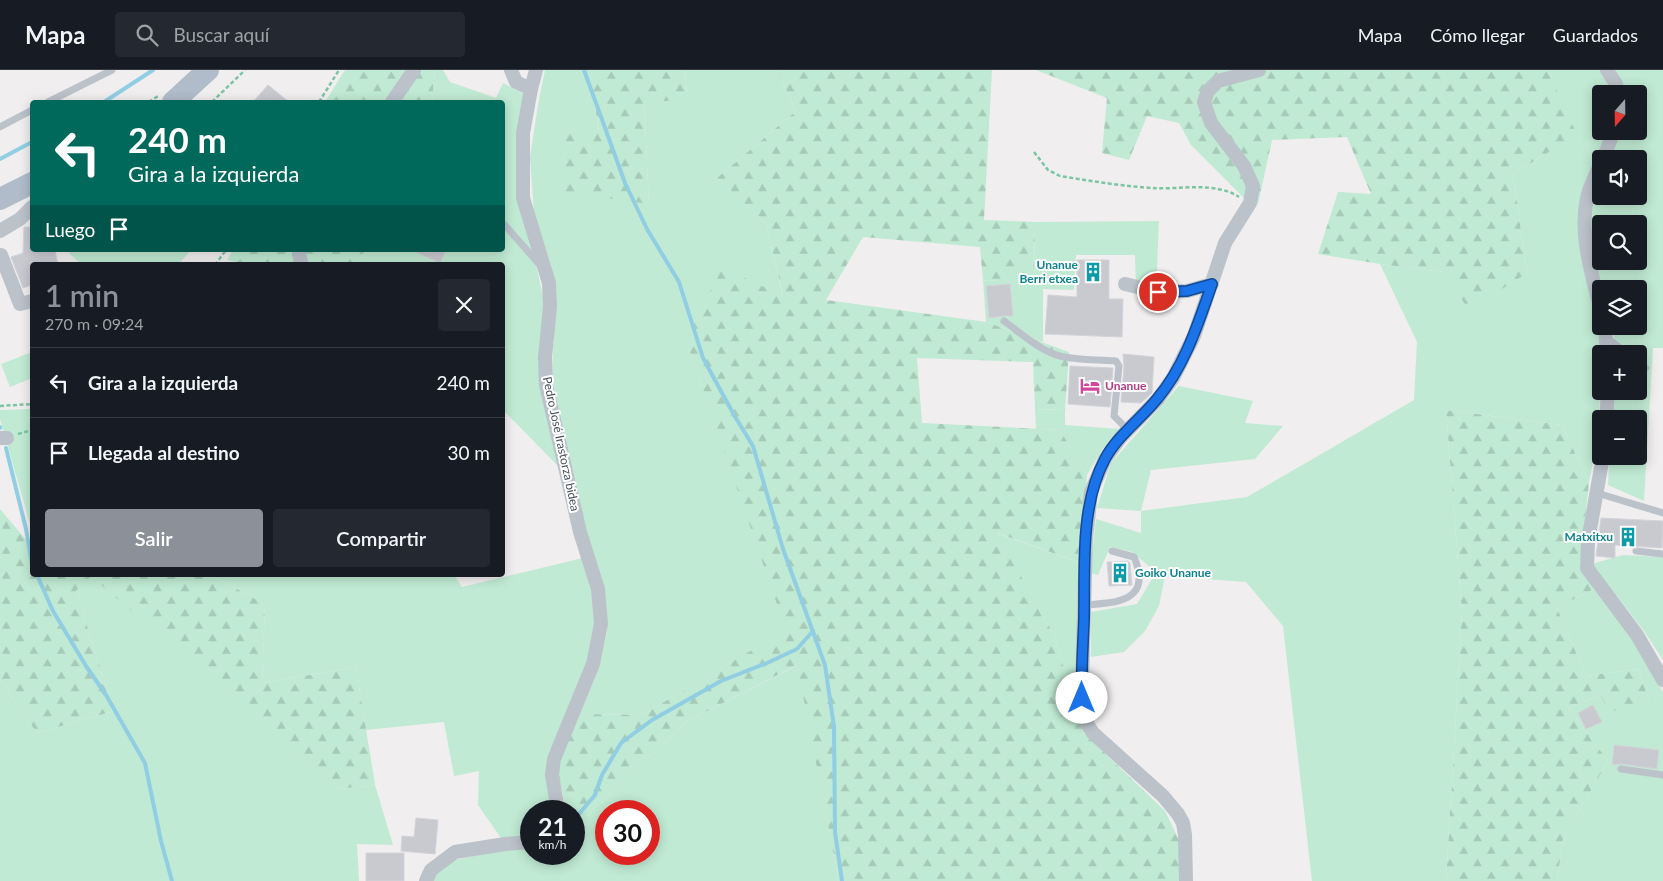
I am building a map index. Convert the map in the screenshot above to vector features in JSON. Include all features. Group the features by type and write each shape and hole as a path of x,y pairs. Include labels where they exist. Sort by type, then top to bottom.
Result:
{"main road":[{"path":"180,100 208,70"},
{"path":"0,200 30,184"}],"street":[{"path":"393,100 414,70"},
{"path":"512,70 516,82 531,89"},
{"name":"Pedro José Irastorza bidea","path":"536,70 523,133 523,198 549,282 550,307 545,357 546,385 580,532 598,589 601,624 593,664 554,759 552,775 556,800"},
{"path":"1186,881 1186,835 1184,824 1178,814 1163,796 1093,733 1086,722 1083,710 1082,682 1086,539 1091,492 1105,458 1128,430 1158,399 1173,378 1194,336 1226,244 1250,203 1253,186 1244,166 1211,123 1204,102 1208,91 1218,81 1259,70"},
{"path":"1608,70 1616,85"},
{"path":"1592,184 1587,196 1584,220 1587,257 1593,280"},
{"path":"0,231 20,219 30,209"},
{"path":"0,256 26,302"},
{"path":"1125,284 1158,292 1187,291 1212,284"},
{"path":"1602,465 1588,541 1587,568 1638,635 1663,680"},
{"path":"426,881 431,870 455,852 520,843"}],"lane":[{"path":"52,100 112,70"},
{"path":"0,127 30,111"},
{"path":"505,225 546,271"},
{"path":"1004,320 1031,341 1051,353 1064,357 1116,361 1119,366 1114,416 1128,430"},
{"path":"1609,335 1619,345"},
{"path":"1597,493 1663,513"},
{"path":"1084,605 1123,601 1132,595 1138,586 1140,577 1139,567 1134,557 1112,551"},
{"path":"1636,551 1663,554"},
{"path":"1621,769 1663,775"}],"path":[{"path":"214,100 245,70"},
{"path":"320,100 339,70"},
{"path":"1034,152 1048,170 1060,176 1153,188 1212,188 1235,193 1250,203"},
{"path":"0,406 30,404"}],"green space":[{"path":"345,70 435,70 432,100 326,100"},
{"path":"435,70 443,70 450,82 496,98 503,83 524,94 517,149 534,256 544,301 558,466 505,412 505,262 362,262 361,257 364,252 505,252 505,100 432,100"},
{"path":"545,70 583,70 591,84 599,131 558,132 649,204 644,102 687,98 685,70 776,70 796,111 717,178 766,224 783,297 686,341 787,630 642,715 580,714 597,673 607,632 606,602 583,529 552,378 555,300 551,265 534,213 530,157"},
{"path":"583,70 685,70 687,99 644,103 649,204 564,192 558,132 599,130 591,84"},
{"path":"776,70 992,70 984,220 1035,222 1034,283 983,280 980,247 863,237 826,300 986,322 1069,352 1065,410 1035,409 1033,362 917,358 922,423 1060,430 1087,475 1081,563 997,533 1056,639 1076,715 1084,733 1165,811 1180,842 1181,881 839,881 797,665 686,722 604,800 595,800 595,808 585,818 585,800 564,800 557,768 580,714 642,715 786,630 686,341 722,267 783,296 766,224 717,178 796,111"},
{"path":"1036,70 1548,70 1577,135 1513,174 1527,273 1469,310 1443,272 1318,254 1338,192 1371,194 1347,137 1272,140 1258,204 1243,197 1191,145 1179,123 1147,116 1129,160 1102,153 1107,98"},
{"path":"1548,70 1601,70 1610,85 1592,85 1592,140 1605,140 1601,150 1592,150 1592,171 1584,190 1585,260 1592,297 1592,335 1599,335 1601,345 1592,345 1592,400 1600,400 1600,403 1599,410 1592,410 1592,465 1589,483 1562,425 1446,410 1462,613 1446,881 1312,881 1283,626 1246,582 1165,576 1159,606 1145,631 1124,652 1091,657 1091,612 1137,604 1156,572 1132,552 1110,547 1098,575 1090,573 1096,519 1141,533 1141,511 1247,497 1414,400 1417,342 1380,264 1444,272 1527,273 1513,174 1576,135"},
{"path":"1616,70 1663,70 1663,348 1653,348 1647,450 1647,410 1610,410 1611,400 1647,400 1647,345 1614,345 1614,335 1647,335 1647,280 1600,280 1597,270 1647,270 1647,215 1592,215 1592,239 1591,217 1593,205 1647,205 1647,150 1614,150 1617,140 1648,140 1648,85 1622,85"},
{"path":"1159,221 1156,292 1136,291 1135,255 1076,255 1074,290 1043,289 1043,342 986,322 983,280 1034,283 1035,222"},
{"path":"189,252 181,262 79,262 69,253"},
{"path":"232,252 364,252 361,257 362,262 236,262 227,260"},
{"path":"30,353 30,379 10,387 1,364"},
{"path":"1179,386 1253,401 1245,423 1283,426 1255,459 1151,470 1141,511 1097,508 1111,463"},
{"path":"30,409 30,524 0,419 0,410"},
{"path":"1035,409 1065,410 1065,425 1120,429 1102,450 1087,475 1060,430 1036,429"},
{"path":"1446,410 1562,425 1589,483 1580,567 1594,589 1557,608 1586,676 1638,669 1649,700 1610,712 1600,695 1568,708 1608,761 1563,839 1557,881 1446,881 1462,613"},
{"path":"1609,465 1646,465 1644,501 1608,485"},
{"path":"0,509 30,545 30,577 90,577 76,591 114,711 37,733 0,680"},
{"path":"996,533 1081,563 1076,716 1056,639"},
{"path":"1623,555 1663,557 1663,660 1644,631 1592,564"},
{"path":"583,558 595,600 595,622 589,653 577,690 548,755 546,776 551,800 520,800 520,837 501,838 478,805 479,771 454,776 444,722 366,730 356,667 262,683 265,604 215,577 455,577 462,587"},
{"path":"89,577 93,577 337,789 375,785 393,845 357,844 359,881 0,881 0,680 37,733 114,711 76,591"},
{"path":"92,577 215,577 265,604 262,683 356,667 375,785 337,789"},
{"path":"1594,589 1633,640 1663,692 1663,881 1557,881 1563,839 1608,761 1568,708 1600,695 1610,711 1649,700 1638,669 1586,676 1557,608"},
{"path":"798,665 839,881 430,881 451,861 505,849 520,848 520,865 585,865 585,818 595,808 595,865 660,865 660,800 604,800 686,722"}],"building":[{"path":"268,85 287,100 255,100"},
{"path":"24,227 30,227 30,252 55,252 57,262 30,262 30,286 23,288 11,257 23,253"},
{"path":"415,252 445,252 440,262"},
{"path":"1077,260 1109,260 1109,299 1123,299 1122,337 1045,334 1048,295 1077,297"},
{"path":"1010,284 1013,316 989,318 986,286"},
{"path":"1123,354 1154,357 1152,393 1141,403 1121,402 1124,367"},
{"name":"Unanue","path":"1070,366 1113,368 1110,407 1068,404"},
{"name":"Matxitxu","path":"1601,518 1663,521 1662,548 1615,545 1615,558 1596,556"},
{"name":"Goiko Unanue","path":"1128,561 1130,563 1132,585 1109,586 1107,562"},
{"path":"1593,705 1602,722 1586,729 1578,713"},
{"path":"1614,745 1659,750 1657,769 1622,764 1612,765"},
{"path":"416,818 438,820 435,854 401,851 402,836 414,837"},
{"path":"366,853 404,853 404,881 366,881"}],"waterway":[{"path":"107,100 153,70"},
{"path":"584,70 625,183 647,229 679,282 703,358 753,446 783,549 825,665 834,727 835,832 842,881"},
{"path":"0,159 30,143"},
{"path":"6,448 30,552"},
{"path":"38,577 53,611 106,695 145,763 161,841 172,881"},
{"path":"585,807 595,795 602,775 621,743 652,720 721,681 797,649 813,631"}],"place":[{"name":"Unanue Berri etxea","path":"1093,272"},
{"name":"Unanue","path":"1090,386"},
{"name":"Matxitxu","path":"1628,537"},
{"name":"Goiko Unanue","path":"1120,573"}],"route":[{"path":"1082,698 1086,539 1091,492 1105,458 1121,437 1158,399 1173,378 1194,336 1212,284 1187,291 1158,292"}]}
